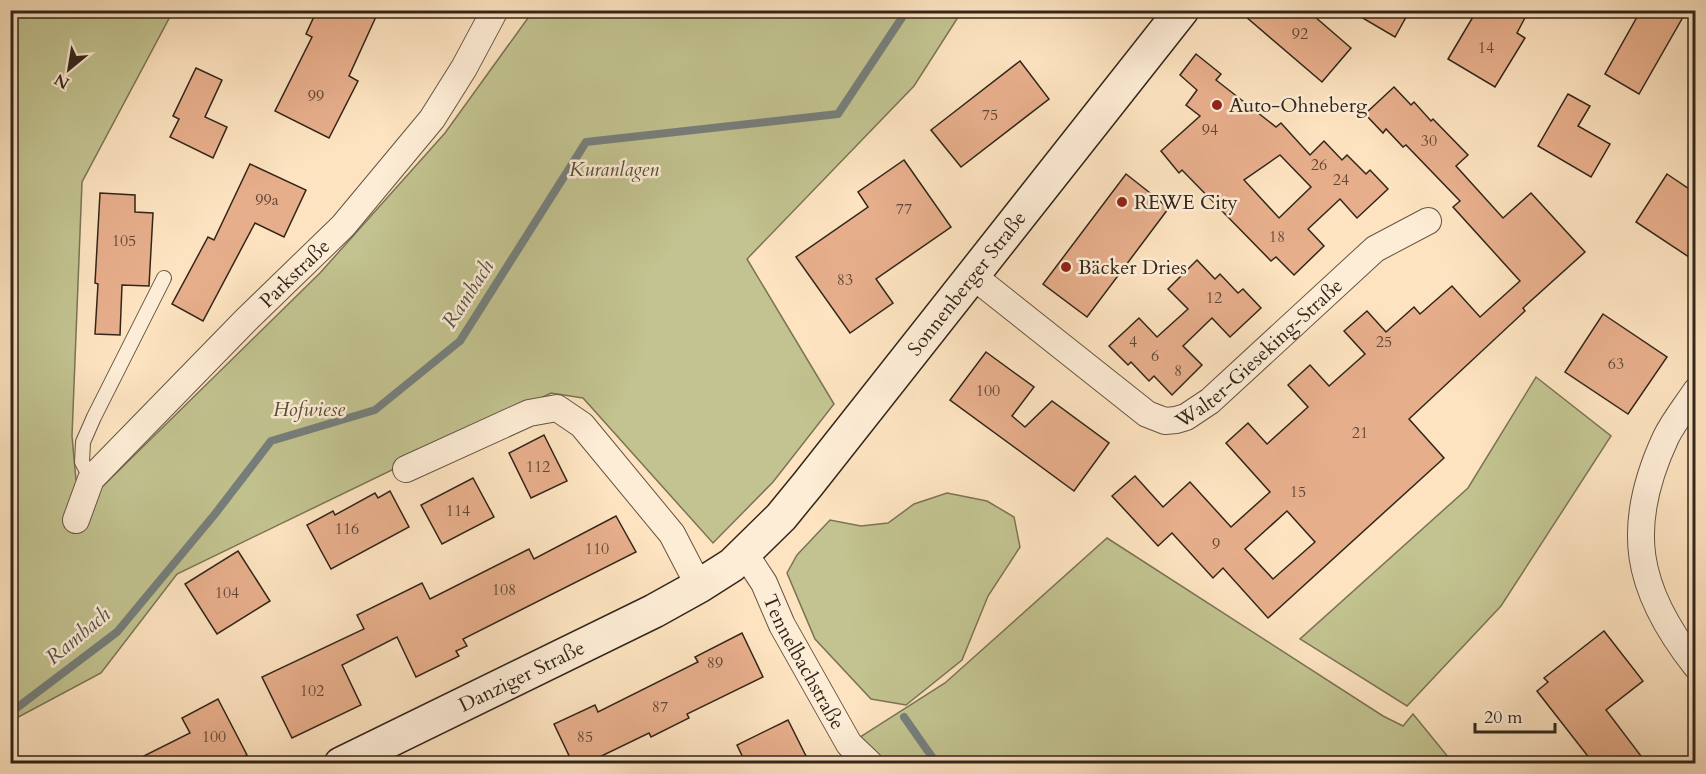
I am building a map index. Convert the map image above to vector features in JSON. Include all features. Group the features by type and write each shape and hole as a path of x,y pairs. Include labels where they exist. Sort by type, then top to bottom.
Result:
{"main road":[{"name":"Sonnenberger Straße","path":"745,554 781,517 808,484 1182,10"},
{"name":"Danziger Straße","path":"341,764 654,611 699,586 745,554"}],"street":[{"name":"Parkstraße","path":"76,520 92,479 246,320 343,226 432,119 465,68 495,10"},
{"name":"Walter-Gieseking-Straße","path":"973,276 1147,414 1165,421 1186,417 1210,401 1375,249 1428,221"},
{"path":"1695,391 1667,436 1645,492 1639,537 1646,577 1662,618 1695,666"},
{"path":"406,469 529,413 557,408 582,425 672,534 699,586"},
{"name":"Tennelbachstraße","path":"745,554 764,583 843,754 870,764"}],"lane":[{"path":"92,479 82,462 83,442 164,278"}],"green space":[{"path":"11,11 173,11 82,182 72,436 76,480 103,486 320,273 445,133 533,11 962,11 914,86 747,259 834,404 773,482 713,543 583,398 551,393 177,574 101,673 11,721"},
{"path":"1536,377 1611,436 1501,606 1407,706 1300,639 1468,488"},
{"path":"947,493 987,501 1014,517 1020,547 988,596 962,660 906,705 871,699 815,639 787,573 797,555 830,520 861,526 888,523 914,504"},
{"path":"1107,538 1383,716 1403,726 1413,714 1453,763 870,764 849,744 945,683"}],"building":[{"path":"317,10 379,10 349,76 358,81 329,138 275,111 312,37 306,34"},
{"path":"1238,10 1307,10 1351,48 1322,82"},
{"path":"1349,10 1410,10 1395,37"},
{"path":"1477,10 1529,10 1517,33 1525,38 1495,87 1448,59"},
{"path":"1641,10 1687,10 1639,94 1605,74"},
{"path":"1196,54 1221,74 1216,80 1276,127 1281,123 1310,155 1324,141 1342,160 1347,155 1366,174 1370,170 1388,189 1357,218 1340,199 1308,229 1324,246 1294,275 1276,257 1271,261 1182,170 1179,173 1161,151 1200,116 1186,105 1197,90 1180,75","holes":["1280,155 1311,187 1279,218 1244,180"]},
{"path":"1020,61 1049,99 961,167 931,130"},
{"path":"196,68 222,80 205,117 227,127 213,158 170,137 179,119 173,116"},
{"path":"1394,87 1411,105 1414,102 1431,121 1433,119 1468,155 1456,166 1503,218 1531,193 1585,252 1523,308 1525,311 1409,419 1444,458 1268,618 1223,568 1213,578 1172,533 1158,546 1112,496 1135,476 1163,507 1190,482 1231,527 1270,492 1226,443 1248,423 1267,444 1308,407 1288,385 1310,365 1329,386 1365,354 1344,331 1367,311 1386,332 1414,307 1420,314 1452,286 1480,317 1520,281 1453,207 1460,201 1406,145 1403,147 1386,129 1383,133 1365,114","holes":["1287,511 1315,542 1273,579 1245,549"]},
{"path":"1568,94 1590,106 1578,126 1610,144 1591,177 1538,146"},
{"path":"904,160 951,227 876,279 893,303 850,333 796,257 868,207 858,192"},
{"path":"250,164 306,190 284,237 255,223 203,321 172,304 208,237 214,240"},
{"path":"1126,174 1168,209 1087,317 1043,284"},
{"path":"1667,174 1695,193 1695,261 1636,222"},
{"path":"100,193 135,195 135,212 153,213 149,286 122,285 120,335 95,334 98,284 95,283"},
{"path":"1197,260 1215,279 1220,274 1238,293 1243,289 1261,308 1230,337 1212,318 1183,346 1202,365 1172,395 1154,376 1149,381 1131,362 1128,365 1109,346 1139,318 1157,337 1188,309 1168,289"},
{"path":"1603,314 1667,357 1628,414 1565,372"},
{"path":"986,352 1034,387 1012,416 1025,427 1052,401 1109,443 1074,491 950,400"},
{"path":"544,435 567,481 531,498 509,453"},
{"path":"473,478 494,517 442,544 421,505"},
{"path":"390,491 409,527 331,569 307,525 333,511 335,515 375,493 378,498"},
{"path":"616,516 636,552 463,639 467,646 456,651 459,656 416,677 397,637 342,665 361,705 292,738 262,677 364,629 357,615 422,583 430,599 529,549 534,559"},
{"path":"238,551 270,601 217,634 185,584"},
{"path":"1604,631 1643,681 1606,710 1647,764 1594,764 1537,691 1548,682 1544,678"},
{"path":"742,633 763,677 687,714 689,718 651,737 649,733 585,764 573,764 554,724 595,705 598,712 698,662 695,657"},
{"path":"218,699 247,755 231,764 128,764 190,733 182,718"},
{"path":"788,720 810,764 746,764 737,745"}],"waterway":[{"name":"Rambach","path":"10,713 117,632 215,514 271,441 375,410 460,341 586,142 838,114 907,10"},
{"path":"904,717 937,764"}],"place":[{"name":"Auto-Ohneberg","path":"1217,105"},
{"name":"REWE City","path":"1122,202"},
{"name":"Bäcker Dries","path":"1066,267"}],"park label":[{"name":"Kuranlagen","path":"614,169"},
{"name":"Hofwiese","path":"309,409"}]}
